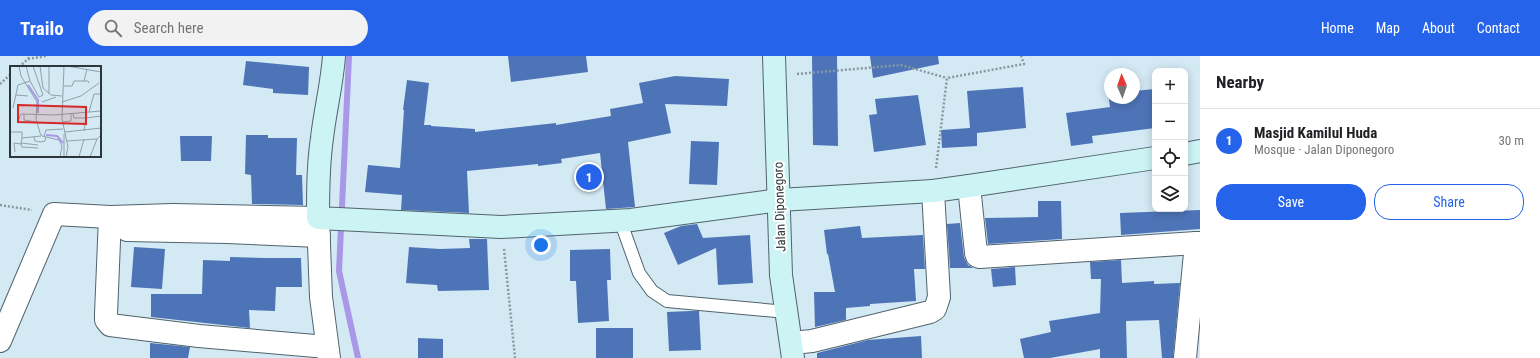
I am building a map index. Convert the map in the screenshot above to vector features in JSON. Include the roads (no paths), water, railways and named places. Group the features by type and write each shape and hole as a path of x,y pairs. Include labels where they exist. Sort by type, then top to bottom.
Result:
{"street":[{"path":"110,223 106,320 110,325 328,353 320,297 322,224 318,168 333,75 334,56"},
{"name":"Jalan Diponegoro","path":"774,66 781,275 792,350"},
{"path":"1188,153 1200,151"},
{"path":"0,341 54,214 110,223 173,215 322,224 355,220 502,227 631,220 779,200 933,190 1152,158"},
{"path":"969,186 976,253 980,258 1198,243 1185,358"},
{"path":"792,350 812,341 930,312 935,309 939,297 933,190"}],"lane":[{"path":"620,220 639,273 652,291 666,301 787,312"}],"waterway":[{"path":"349,56 339,271 358,358"}],"place":[{"name":"Masjid Kamilul Huda","path":"589,177"}]}
